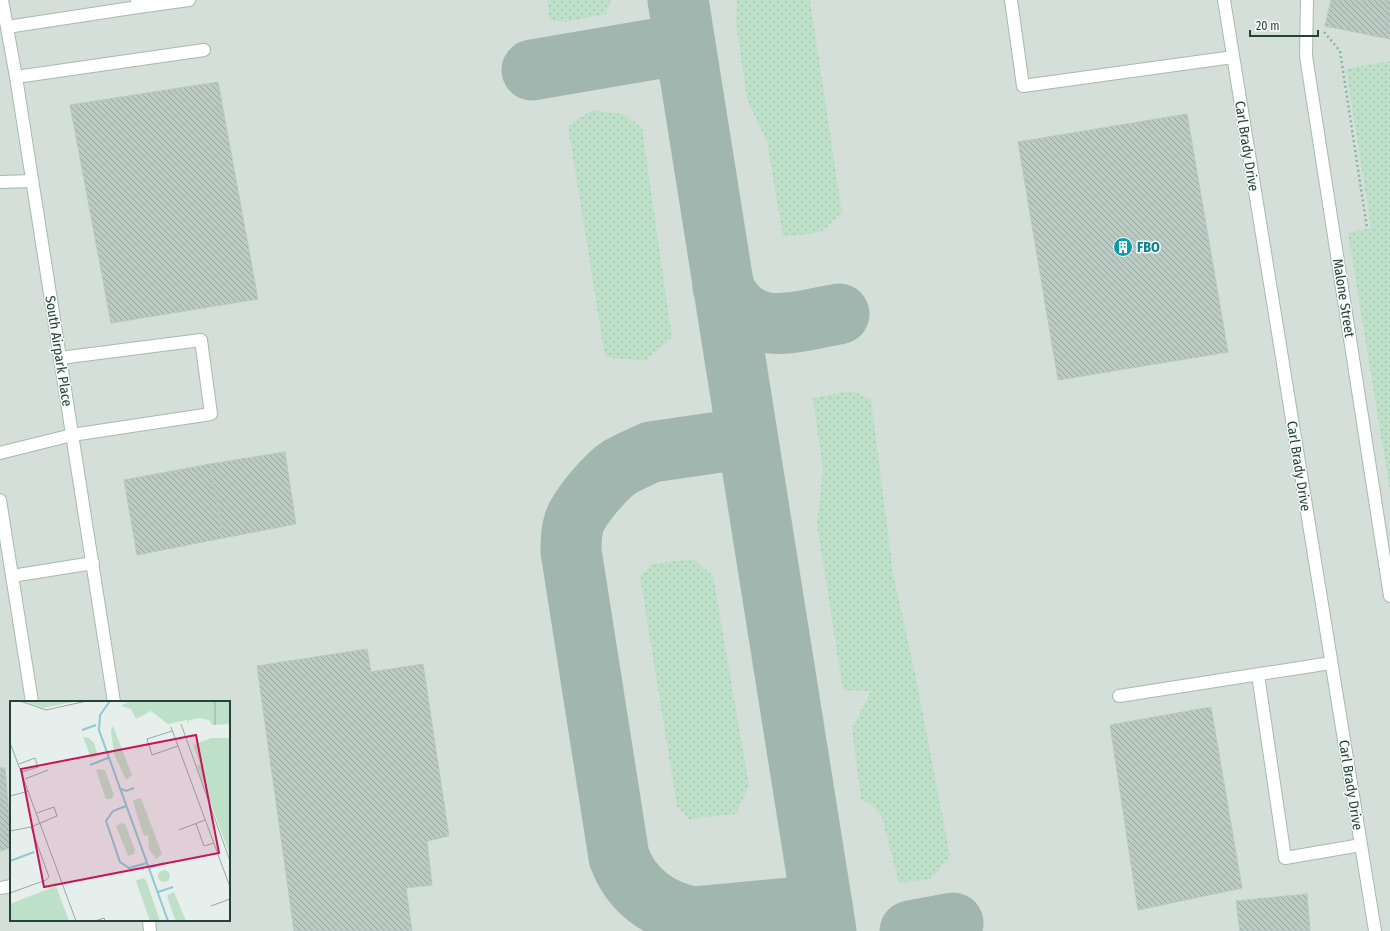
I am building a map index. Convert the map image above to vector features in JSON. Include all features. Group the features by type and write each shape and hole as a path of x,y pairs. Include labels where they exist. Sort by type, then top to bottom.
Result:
{"street":[{"name":"South Airpark Place","path":"2,0 16,78 114,701"},
{"path":"7,27 138,4 190,0"},
{"path":"1011,0 1023,86 1233,57"},
{"name":"Carl Brady Drive","path":"1224,0 1375,931"},
{"name":"Malone Street","path":"1306,0 1306,56 1390,596"},
{"path":"16,78 204,50"},
{"path":"0,182 32,181"},
{"path":"0,453 72,435 211,414 201,340 60,358"},
{"path":"0,500 32,701"},
{"path":"12,576 93,563"},
{"path":"1119,696 1331,663"},
{"path":"1258,675 1285,858 1361,845"},
{"path":"0,888 10,886"},
{"path":"148,921 150,931"}],"path":[{"path":"1319,26 1340,51 1367,228"}],"shaded area":[{"path":"0,0 1390,0 1390,931 0,931"}],"green space":[{"path":"547,0 611,0 606,14 565,22 550,20"},
{"path":"737,0 810,0 842,213 821,232 783,237 767,142 747,99 736,24"},
{"path":"1390,61 1390,491 1348,233 1371,228 1346,69"},
{"path":"592,110 623,114 642,127 672,338 644,361 605,357 568,126"},
{"path":"852,391 871,399 893,573 916,678 950,856 931,879 899,883 882,817 873,806 861,799 852,729 871,691 843,690 817,524 823,470 813,398"},
{"path":"693,559 713,576 749,785 736,814 689,819 677,806 640,577 652,564"}],"building":[{"path":"1331,0 1390,0 1390,39 1325,26"},
{"path":"218,82 258,299 111,323 70,105"},
{"name":"FBO","path":"1187,114 1228,352 1058,380 1018,142"},
{"path":"285,452 296,524 223,538 210,464"},
{"path":"210,464 223,538 137,555 124,480"},
{"path":"367,649 371,672 423,664 449,836 427,841 432,885 406,888 412,931 294,931 257,666"},
{"path":"1211,707 1242,888 1138,910 1110,725"},
{"path":"0,768 5,768 10,848 0,851"},
{"path":"1307,894 1310,931 1240,931 1236,901"}],"taxiway":[{"path":"678,0 826,931"},
{"path":"532,70 684,44"},
{"path":"723,287 734,304 745,315 759,321 788,323 839,314"},
{"path":"747,438 651,452 628,463 614,471 601,484 581,509 574,523 571,551 619,857 624,869 638,889 657,904 680,914 693,917 822,905"},
{"path":"910,931 953,923"}],"place":[{"name":"FBO","path":"1123,247"}]}
